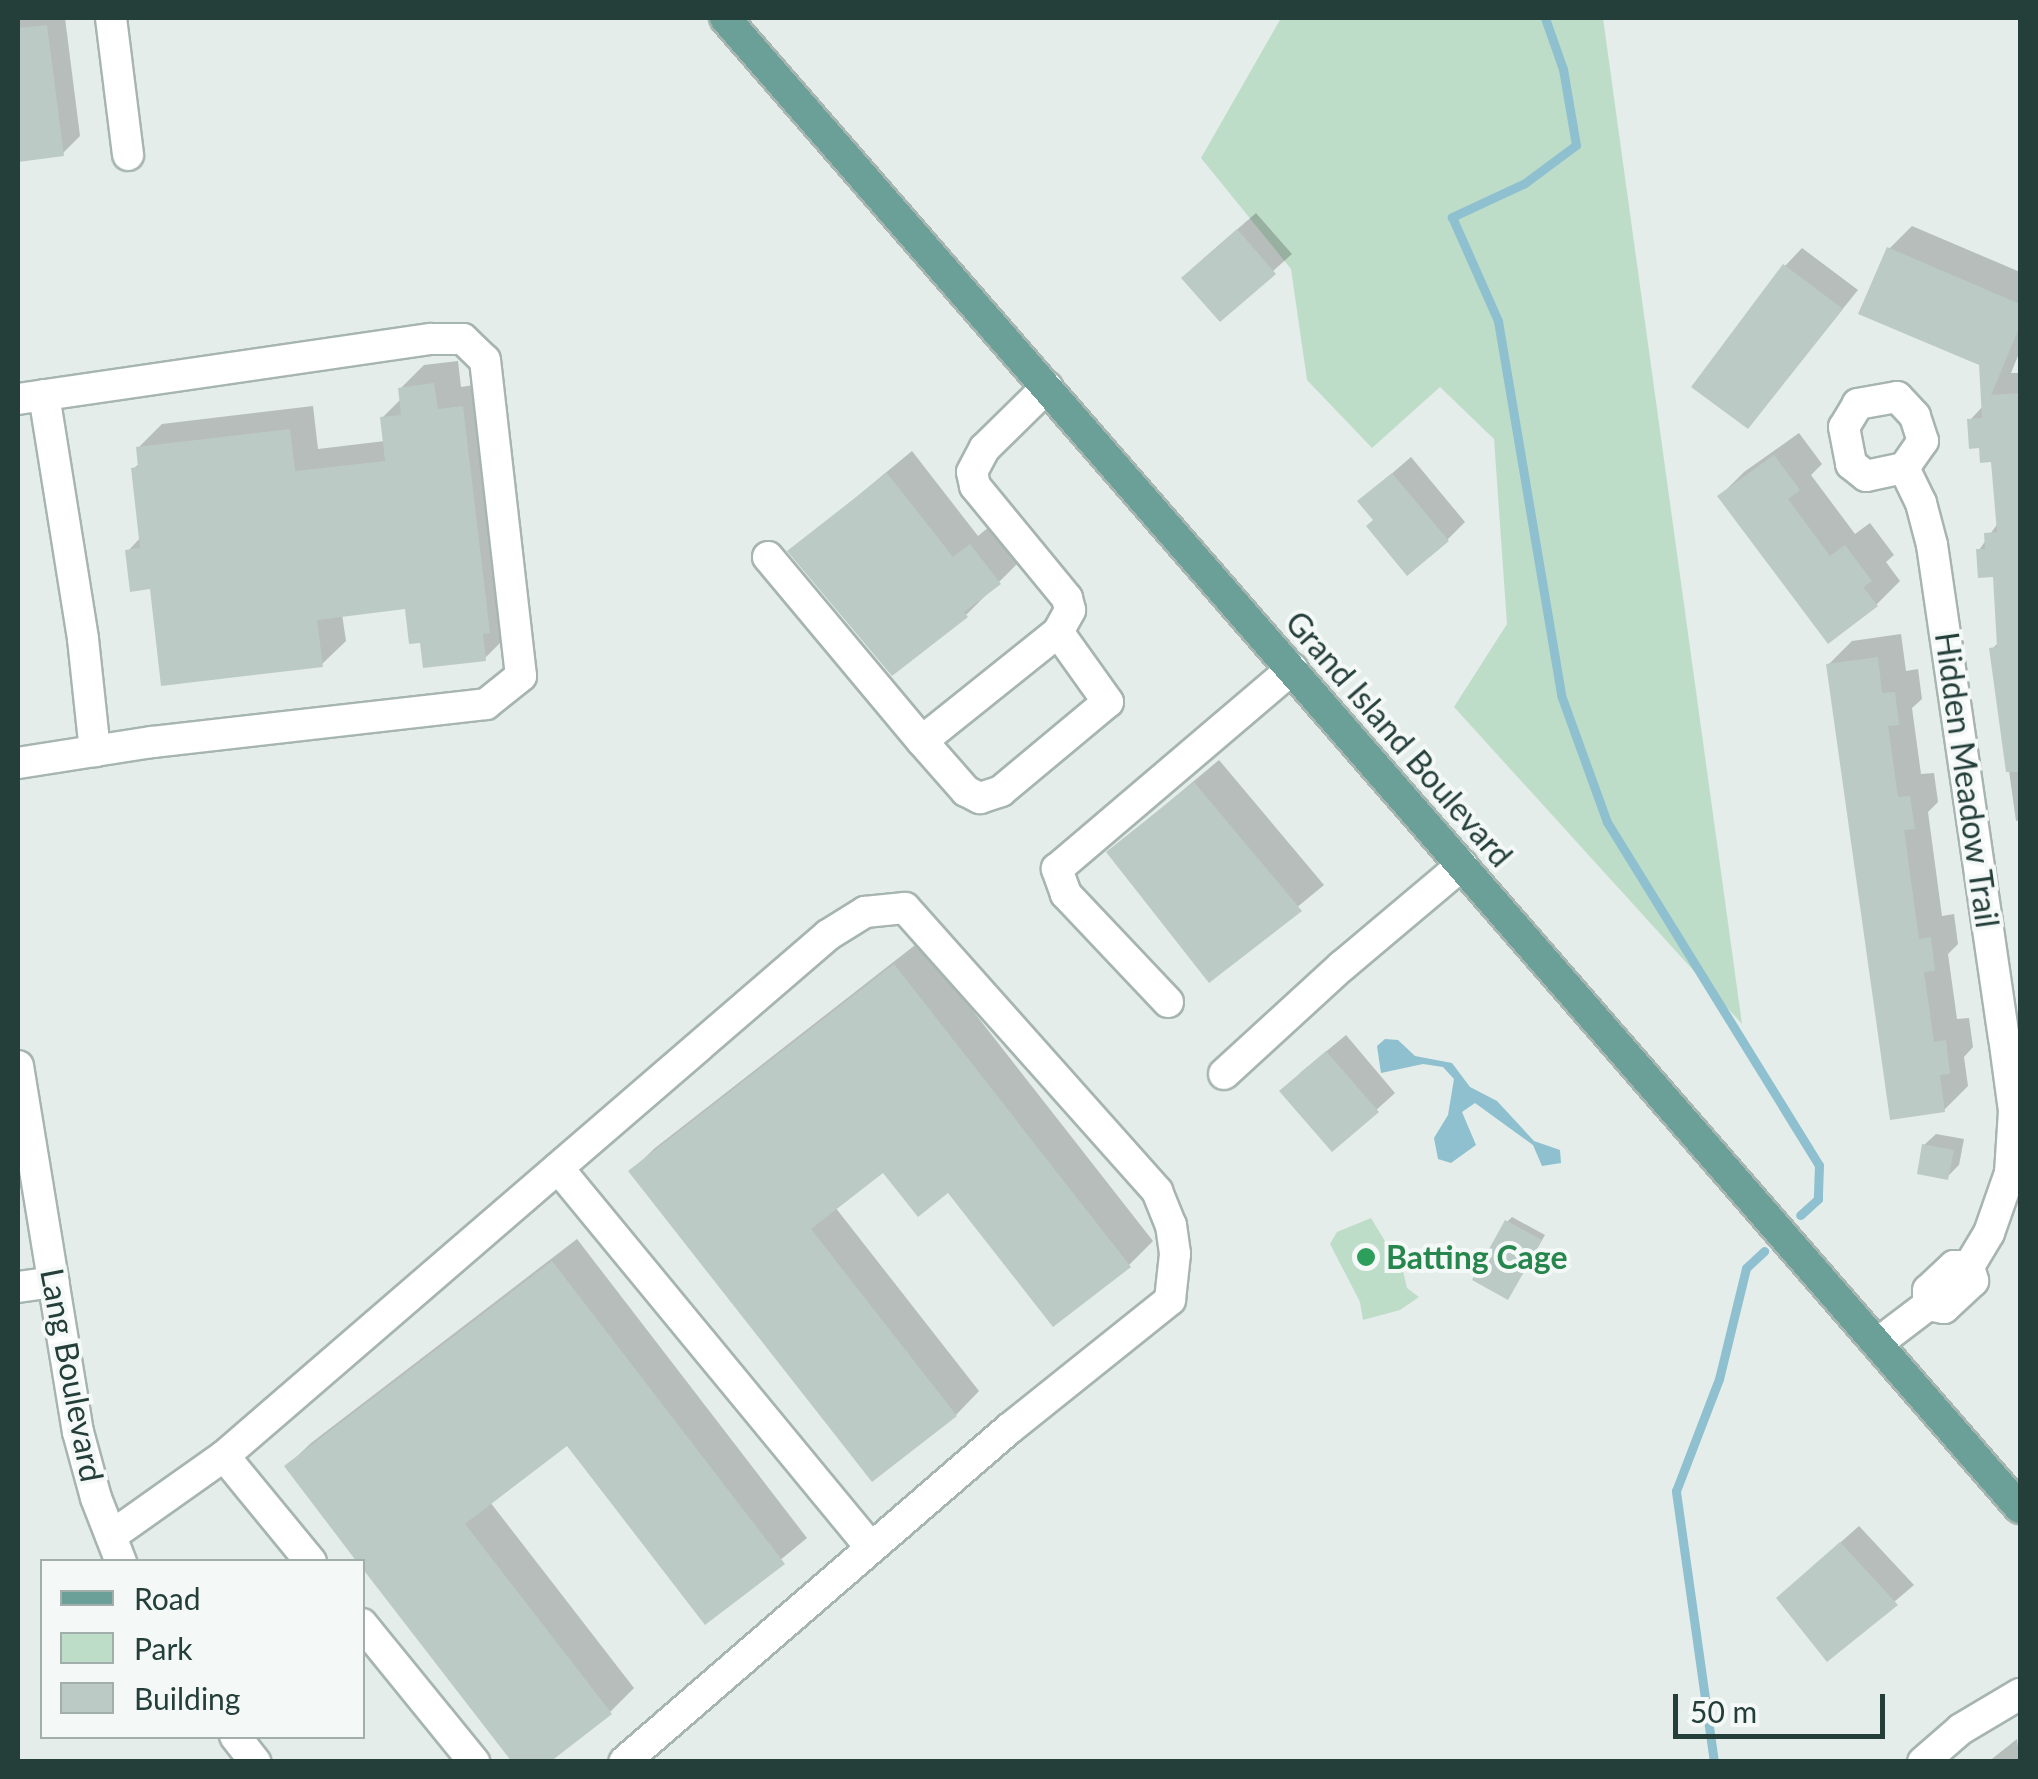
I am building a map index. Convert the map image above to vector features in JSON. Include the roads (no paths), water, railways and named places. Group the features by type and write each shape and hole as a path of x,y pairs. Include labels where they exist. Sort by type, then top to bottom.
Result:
{"main road":[{"name":"Grand Island Boulevard","path":"725,18 2020,1508"}],"street":[{"path":"111,18 128,155"},
{"path":"18,763 486,704 521,676 486,360 463,339 431,338 31,397 83,639 95,751"},
{"path":"922,741 1058,632 1070,610 1067,598 975,486 972,472 985,448 1046,387"},
{"name":"Hidden Meadow Trail","path":"1878,1344 1928,1305 1944,1308 1973,1281 1969,1266 1990,1233 2010,1173 2014,1111 1932,545 1921,503 1904,468"},
{"path":"768,557 922,741 966,791 980,798 1001,791 1108,702 1058,632"},
{"path":"1168,1002 1066,894 1057,869 1292,668"},
{"path":"1224,1074 1342,966 1462,866"},
{"path":"116,1549 828,935 865,912 905,908 1157,1191 1171,1225 1175,1254 1170,1300 1010,1428 624,1762"},
{"name":"Lang Boulevard","path":"18,1066 78,1432 116,1549"},
{"path":"558,1168 870,1548"},
{"path":"18,1288 54,1282"},
{"path":"224,1456 309,1559"},
{"path":"365,1628 474,1762"},
{"path":"1923,1762 1961,1728 2017,1702"},
{"path":"236,1739 255,1762"}],"water":[{"path":"1385,1039 1398,1040 1415,1056 1452,1063 1470,1087 1497,1101 1534,1141 1560,1150 1561,1163 1542,1166 1533,1145 1475,1103 1462,1112 1476,1145 1451,1163 1438,1159 1434,1138 1448,1115 1454,1079 1443,1067 1423,1064 1381,1073 1377,1046"}],"waterway":[{"path":"1545,18 1563,69 1576,145 1525,183 1452,217 1498,321 1561,695 1607,822 1819,1165 1818,1199 1800,1215"},
{"path":"1714,1762 1676,1491 1719,1379 1746,1268 1764,1251"}],"place":[{"name":"Batting Cage","path":"1366,1257"}]}
